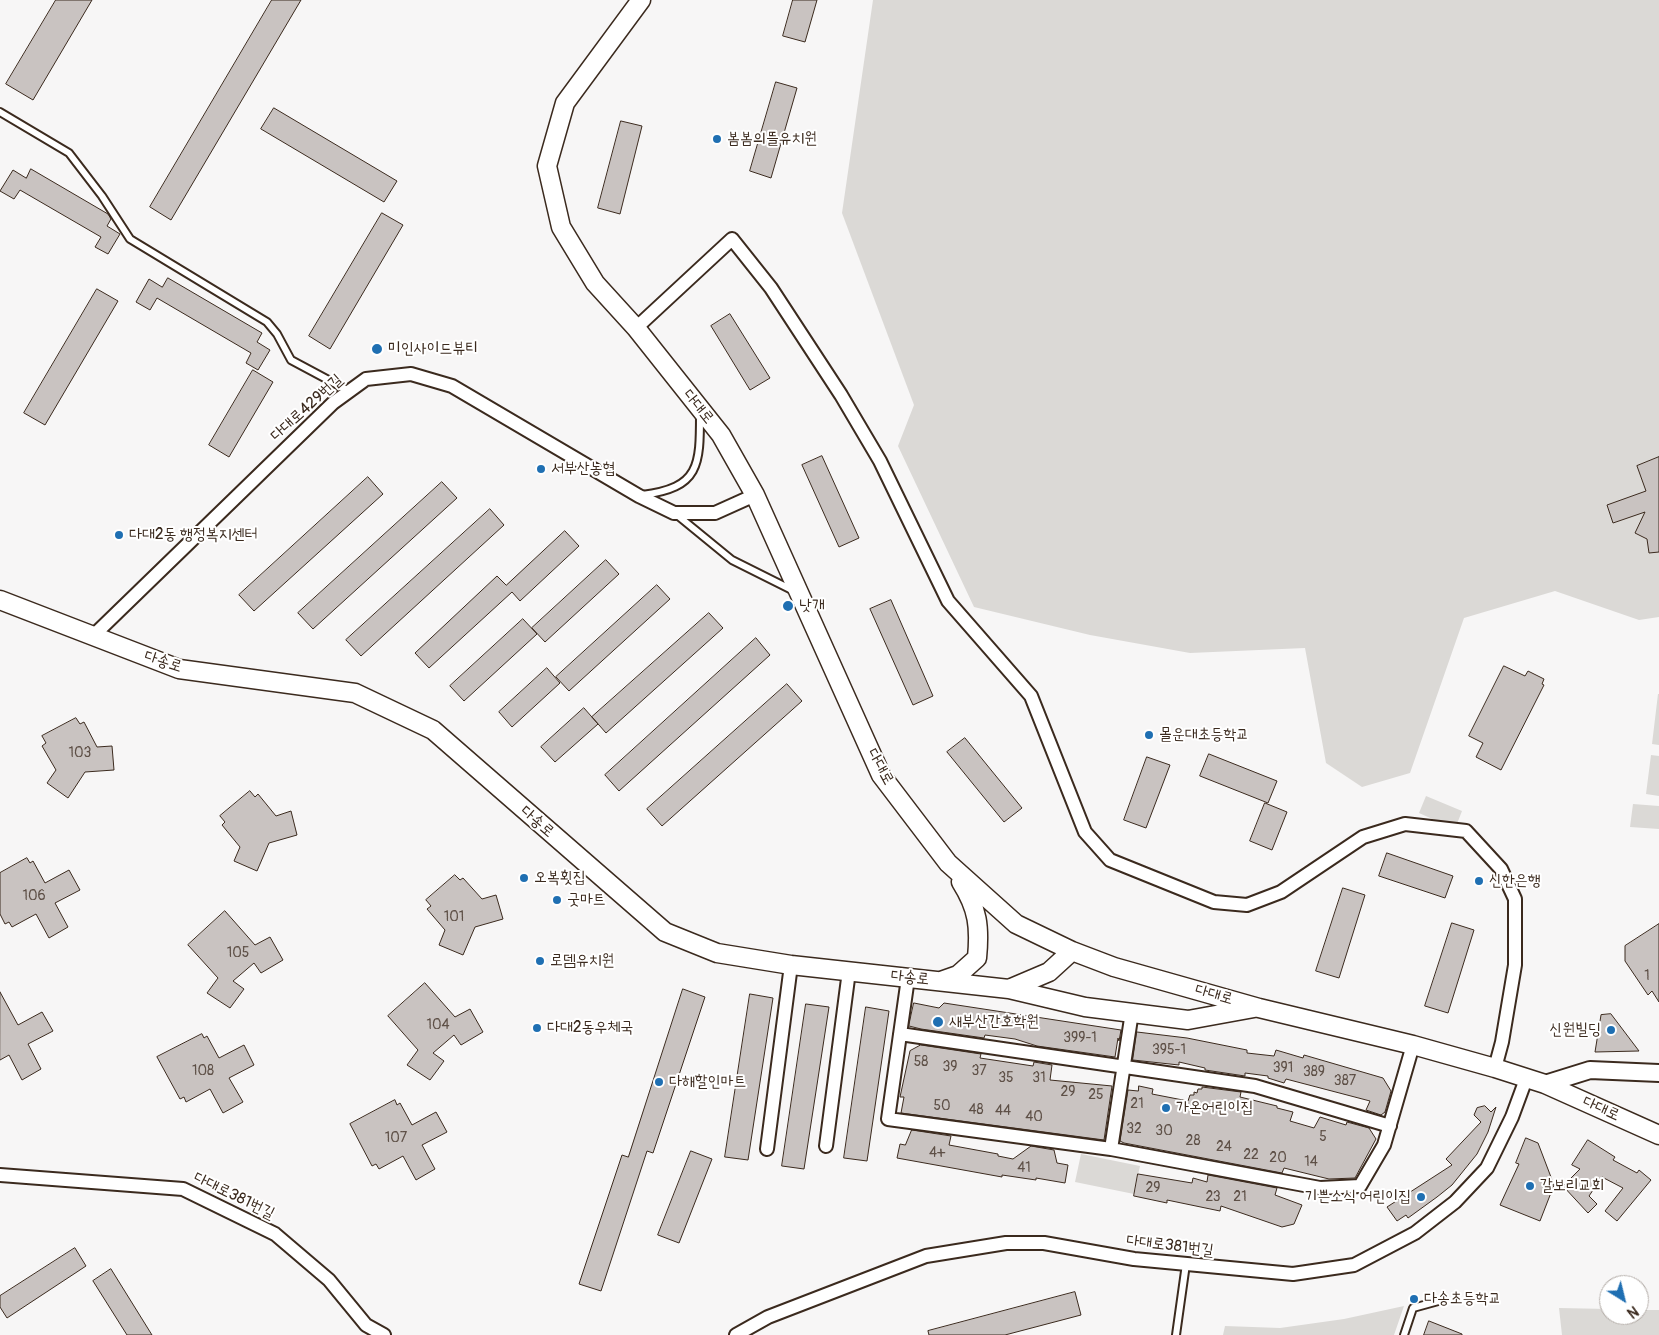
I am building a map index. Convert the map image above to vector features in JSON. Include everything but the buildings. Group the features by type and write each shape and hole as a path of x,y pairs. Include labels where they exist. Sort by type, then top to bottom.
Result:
{"main road":[{"name":"다대로","path":"641,0 565,103 547,166 561,227 595,283 636,328 721,435 755,495 881,775 948,863 1016,924 1072,951 1114,967 1260,1008 1413,1045 1494,1068 1545,1084 1658,1133"},
{"name":"다송로","path":"0,600 92,637 180,669 355,693 433,730 665,932 718,953 791,965 1009,989 1049,972 1072,951"},
{"path":"940,982 958,975 977,958 980,932 972,900 948,863"},
{"path":"1009,989 1085,1007 1188,1020 1260,1008"}],"street":[{"path":"636,328 732,239 771,288 841,395 880,460 948,601 1031,696 1085,832 1110,860 1214,902 1247,905 1281,892 1363,837 1405,824 1466,831 1500,869 1515,899 1515,965 1502,1042 1494,1068"},
{"name":"다대로429번길","path":"92,637 333,402 366,379 411,374 452,386 639,496 674,513 715,513 755,495"},
{"path":"768,1149 791,965"},
{"path":"826,1146 849,971"},
{"path":"908,978 888,1119 1111,1149 1320,1188 1360,1186 1384,1145 1413,1045"},
{"path":"1111,1149 1132,1012"},
{"path":"900,1034 1256,1086 1390,1126"},
{"path":"1545,1084 1590,1070 1659,1073"},
{"name":"다대로381번길","path":"736,1335 776,1314 926,1256 1006,1243 1044,1244 1134,1259 1294,1274 1354,1265 1415,1233 1455,1202 1488,1168 1512,1118 1526,1079"},
{"name":"다대로381번길","path":"0,1174 183,1189 275,1234 329,1280 366,1325 384,1335"}],"lane":[{"path":"0,112 69,153 102,196 130,239 267,322 277,334 291,360 349,391"},
{"path":"639,496 664,492 692,475 700,455 700,410"},
{"path":"674,513 732,560 800,594"},
{"path":"1176,1335 1186,1264"},
{"path":"1404,1335 1413,1308 1442,1300"}],"shaded area":[{"path":"873,0 1659,0 1659,617 1639,620 1555,591 1464,618 1410,773 1362,787 1326,763 1305,648 1190,653 1090,635 974,607 898,446 914,405 842,213"},
{"path":"1659,694 1659,745 1652,744"},
{"path":"1651,755 1659,756 1659,796 1646,794"},
{"path":"1426,796 1462,811 1455,829 1419,813"},
{"path":"1633,804 1659,806 1659,829 1630,827"},
{"path":"1081,1154 1140,1166 1134,1194 1075,1182"},
{"path":"1404,1306 1394,1335 1223,1335 1225,1326 1280,1328 1344,1319"},
{"path":"1559,1308 1599,1309 1599,1325 1649,1325 1649,1310 1659,1310 1659,1335 1562,1335"}],"place":[{"name":"봄봄의뜰유치원","path":"717,139"},
{"name":"미인사이드뷰티","path":"377,349"},
{"name":"서부산농협","path":"541,469"},
{"name":"다대2동 행정복지센터","path":"119,535"},
{"name":"낫개","path":"788,606"},
{"name":"몰운대초등학교","path":"1149,735"},
{"name":"오복횟집","path":"524,878"},
{"name":"신한은행","path":"1479,881"},
{"name":"굿마트","path":"557,900"},
{"name":"로뎀유치원","path":"540,961"},
{"name":"새부산간호학원","path":"938,1022"},
{"name":"다대2동우체국","path":"537,1028"},
{"name":"신원빌딩","path":"1611,1030"},
{"name":"다해할인마트","path":"659,1082"},
{"name":"가온어린이집","path":"1166,1108"},
{"name":"갈보리교회","path":"1530,1186"},
{"name":"기쁜소식 어린이집","path":"1421,1197"},
{"name":"다송초등학교","path":"1414,1299"}]}
